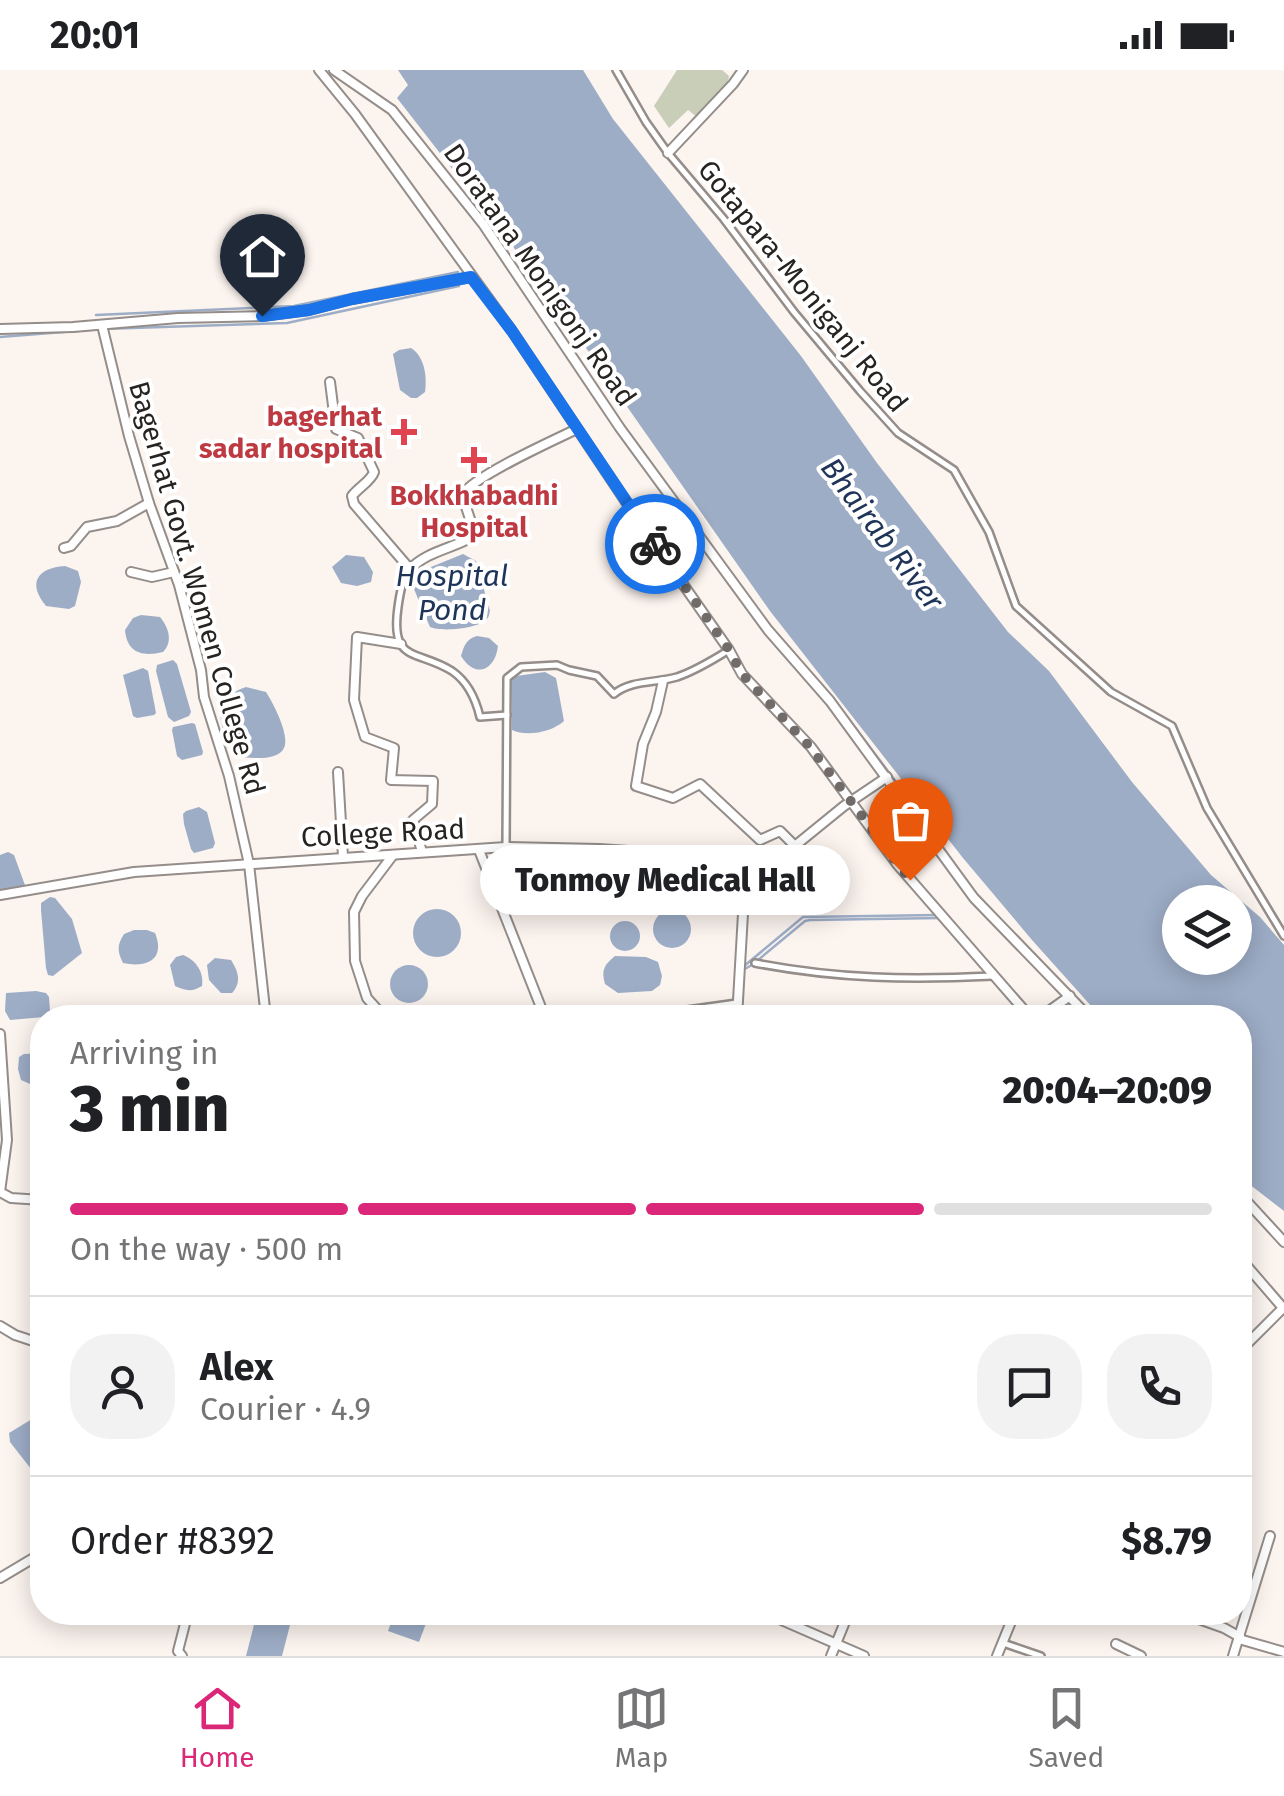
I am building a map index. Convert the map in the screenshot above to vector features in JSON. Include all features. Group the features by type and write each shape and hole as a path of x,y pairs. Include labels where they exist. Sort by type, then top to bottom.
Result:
{"street":[{"path":"319,70 512,331 742,674 810,747 897,864 1019,1005"},
{"name":"Doratana Monigonj Road","path":"334,70 392,110 438,167 482,224 620,428 768,630 830,701 974,898 1078,1005"},
{"name":"Gotapara-Moniganj Road","path":"616,70 668,152 860,392 898,433 954,470 989,532 1016,606 1110,692 1172,726 1207,808 1284,936"},
{"path":"668,152 743,70"},
{"path":"0,330 262,316 471,277"},
{"name":"Bagerhat Govt. Women College Rd","path":"102,325 129,436 148,503 174,572 201,670 204,697 229,776 249,864 265,1005"},
{"path":"330,382 336,429 358,438 374,472 352,496 354,504 410,569"},
{"path":"506,714 480,718 464,682 446,668 407,652 400,644 396,623 404,578 420,558 472,537 463,490 577,430"},
{"path":"64,548 71,546 86,527 117,521 148,503"},
{"path":"131,572 152,577 174,572"},
{"path":"400,644 357,637 354,700 365,737 394,748 392,780 433,781 432,804 413,820 422,852"},
{"path":"506,847 508,678 521,667 558,664 596,676 614,694 626,686 684,674 729,650"},
{"path":"662,681 656,712 643,744 636,786 673,798 700,784 760,840 780,831 796,847"},
{"path":"338,772 343,857"},
{"path":"724,1005 738,1003 748,884 887,776"},
{"name":"College Road","path":"0,895 134,872 506,847 704,856 756,862 767,869"},
{"path":"479,850 537,1005"},
{"path":"373,1005 366,998 356,961 354,912 393,855"},
{"path":"755,963 845,977 993,976"},
{"path":"1057,1005 1070,996"},
{"path":"0,1034 7,1140 0,1192 11,1198 30,1199"},
{"path":"1252,1207 1284,1242"},
{"path":"1252,1272 1283,1309 1252,1339"},
{"path":"0,1326 30,1340"},
{"path":"1252,1597 1270,1536"},
{"path":"0,1578 30,1561"},
{"path":"178,1655 185,1625"},
{"path":"793,1625 864,1656"},
{"path":"832,1656 843,1625"},
{"path":"997,1656 1010,1625"},
{"path":"1216,1625 1240,1638 1284,1652"},
{"path":"1233,1656 1244,1625"},
{"path":"1004,1643 1041,1656"},
{"path":"1116,1644 1141,1656"}],"green space":[{"path":"677,70 722,70 729,76 697,117 688,110 669,128 654,106"}],"water":[{"name":"Bhairab River","path":"398,70 583,70 613,119 801,356 877,463 1008,632 1049,671 1132,782 1223,885 1162,885 1162,975 1252,975 1252,910 1284,945 1284,1211 1252,1186 1252,1005 1090,1005 963,858 770,611 535,275 397,98 408,85"},
{"path":"411,348 422,362 425,374 425,392 417,398 400,390 393,354"},
{"name":"Hospital Pond","path":"463,554 476,561 490,611 488,617 468,627 430,627 414,589 413,576"},
{"path":"346,555 364,557 373,572 371,582 357,586 341,583 332,567"},
{"path":"65,566 78,571 81,582 75,606 46,606 37,590 38,578 48,570"},
{"path":"160,617 163,621 169,639 163,652 137,652 129,644 125,630 133,618"},
{"path":"477,636 489,638 498,646 489,666 478,670 461,656 466,643"},
{"path":"173,660 191,712 174,722 168,717 156,671 157,665"},
{"path":"143,668 148,671 156,713 137,718 133,716 123,675"},
{"path":"545,672 556,678 564,721 539,732 512,730 512,679"},
{"path":"246,687 266,692 280,719 285,742 275,755 235,756 225,735 222,707 226,699"},
{"path":"192,723 203,752 182,760 177,756 172,730"},
{"path":"199,807 207,812 215,843 213,848 194,853 183,814"},
{"path":"0,855 14,855 26,888 0,893"},
{"path":"50,897 72,919 82,953 53,976 48,975 46,968 41,910 41,903"},
{"path":"437,909 454,916 461,933 454,950 437,957 420,950 413,933 420,916"},
{"path":"672,910 686,915 691,929 686,943 672,948 658,943 653,929 658,915"},
{"path":"625,921 636,925 640,936 636,947 625,951 614,947 610,936 614,925"},
{"path":"134,930 155,933 158,950 146,963 123,963 121,959 120,941 124,934"},
{"path":"183,955 198,967 202,986 189,990 175,986 170,965"},
{"path":"615,956 646,957 658,962 660,985 652,991 618,993 605,984 603,975"},
{"path":"215,958 231,960 236,968 238,981 232,993 221,993 209,980 207,965"},
{"path":"409,965 422,971 428,984 422,997 409,1003 396,997 390,984 396,971"},
{"path":"6,993 46,993 50,1005 30,1005 30,1018 10,1020 5,1011"},
{"path":"30,1054 30,1084 21,1080 18,1069 19,1057"},
{"path":"30,1420 30,1468 10,1442 9,1433"},
{"path":"254,1625 290,1625 282,1656 246,1656"},
{"path":"390,1625 425,1625 419,1642 388,1631"}],"waterway":[{"path":"96,315 294,306 458,272"},
{"path":"0,337 101,329 287,323 459,286"},
{"path":"772,628 826,691"},
{"path":"844,713 957,868"},
{"path":"245,869 248,892"},
{"path":"967,883 985,904"},
{"path":"743,967 803,917 937,915"},
{"path":"741,971 805,921 940,918"},
{"path":"1028,949 1083,1005"}],"way so far":[{"path":"655,544 742,674 834,776 910,880"}],"place":[{"name":"bagerhat sadar hospital","path":"404,432"},
{"name":"Bokkhabadhi Hospital","path":"474,460"},
{"name":"Tonmoy Medical Hall","path":"910,880"}],"route":[{"path":"262,316 471,277 512,331 655,544"}]}
